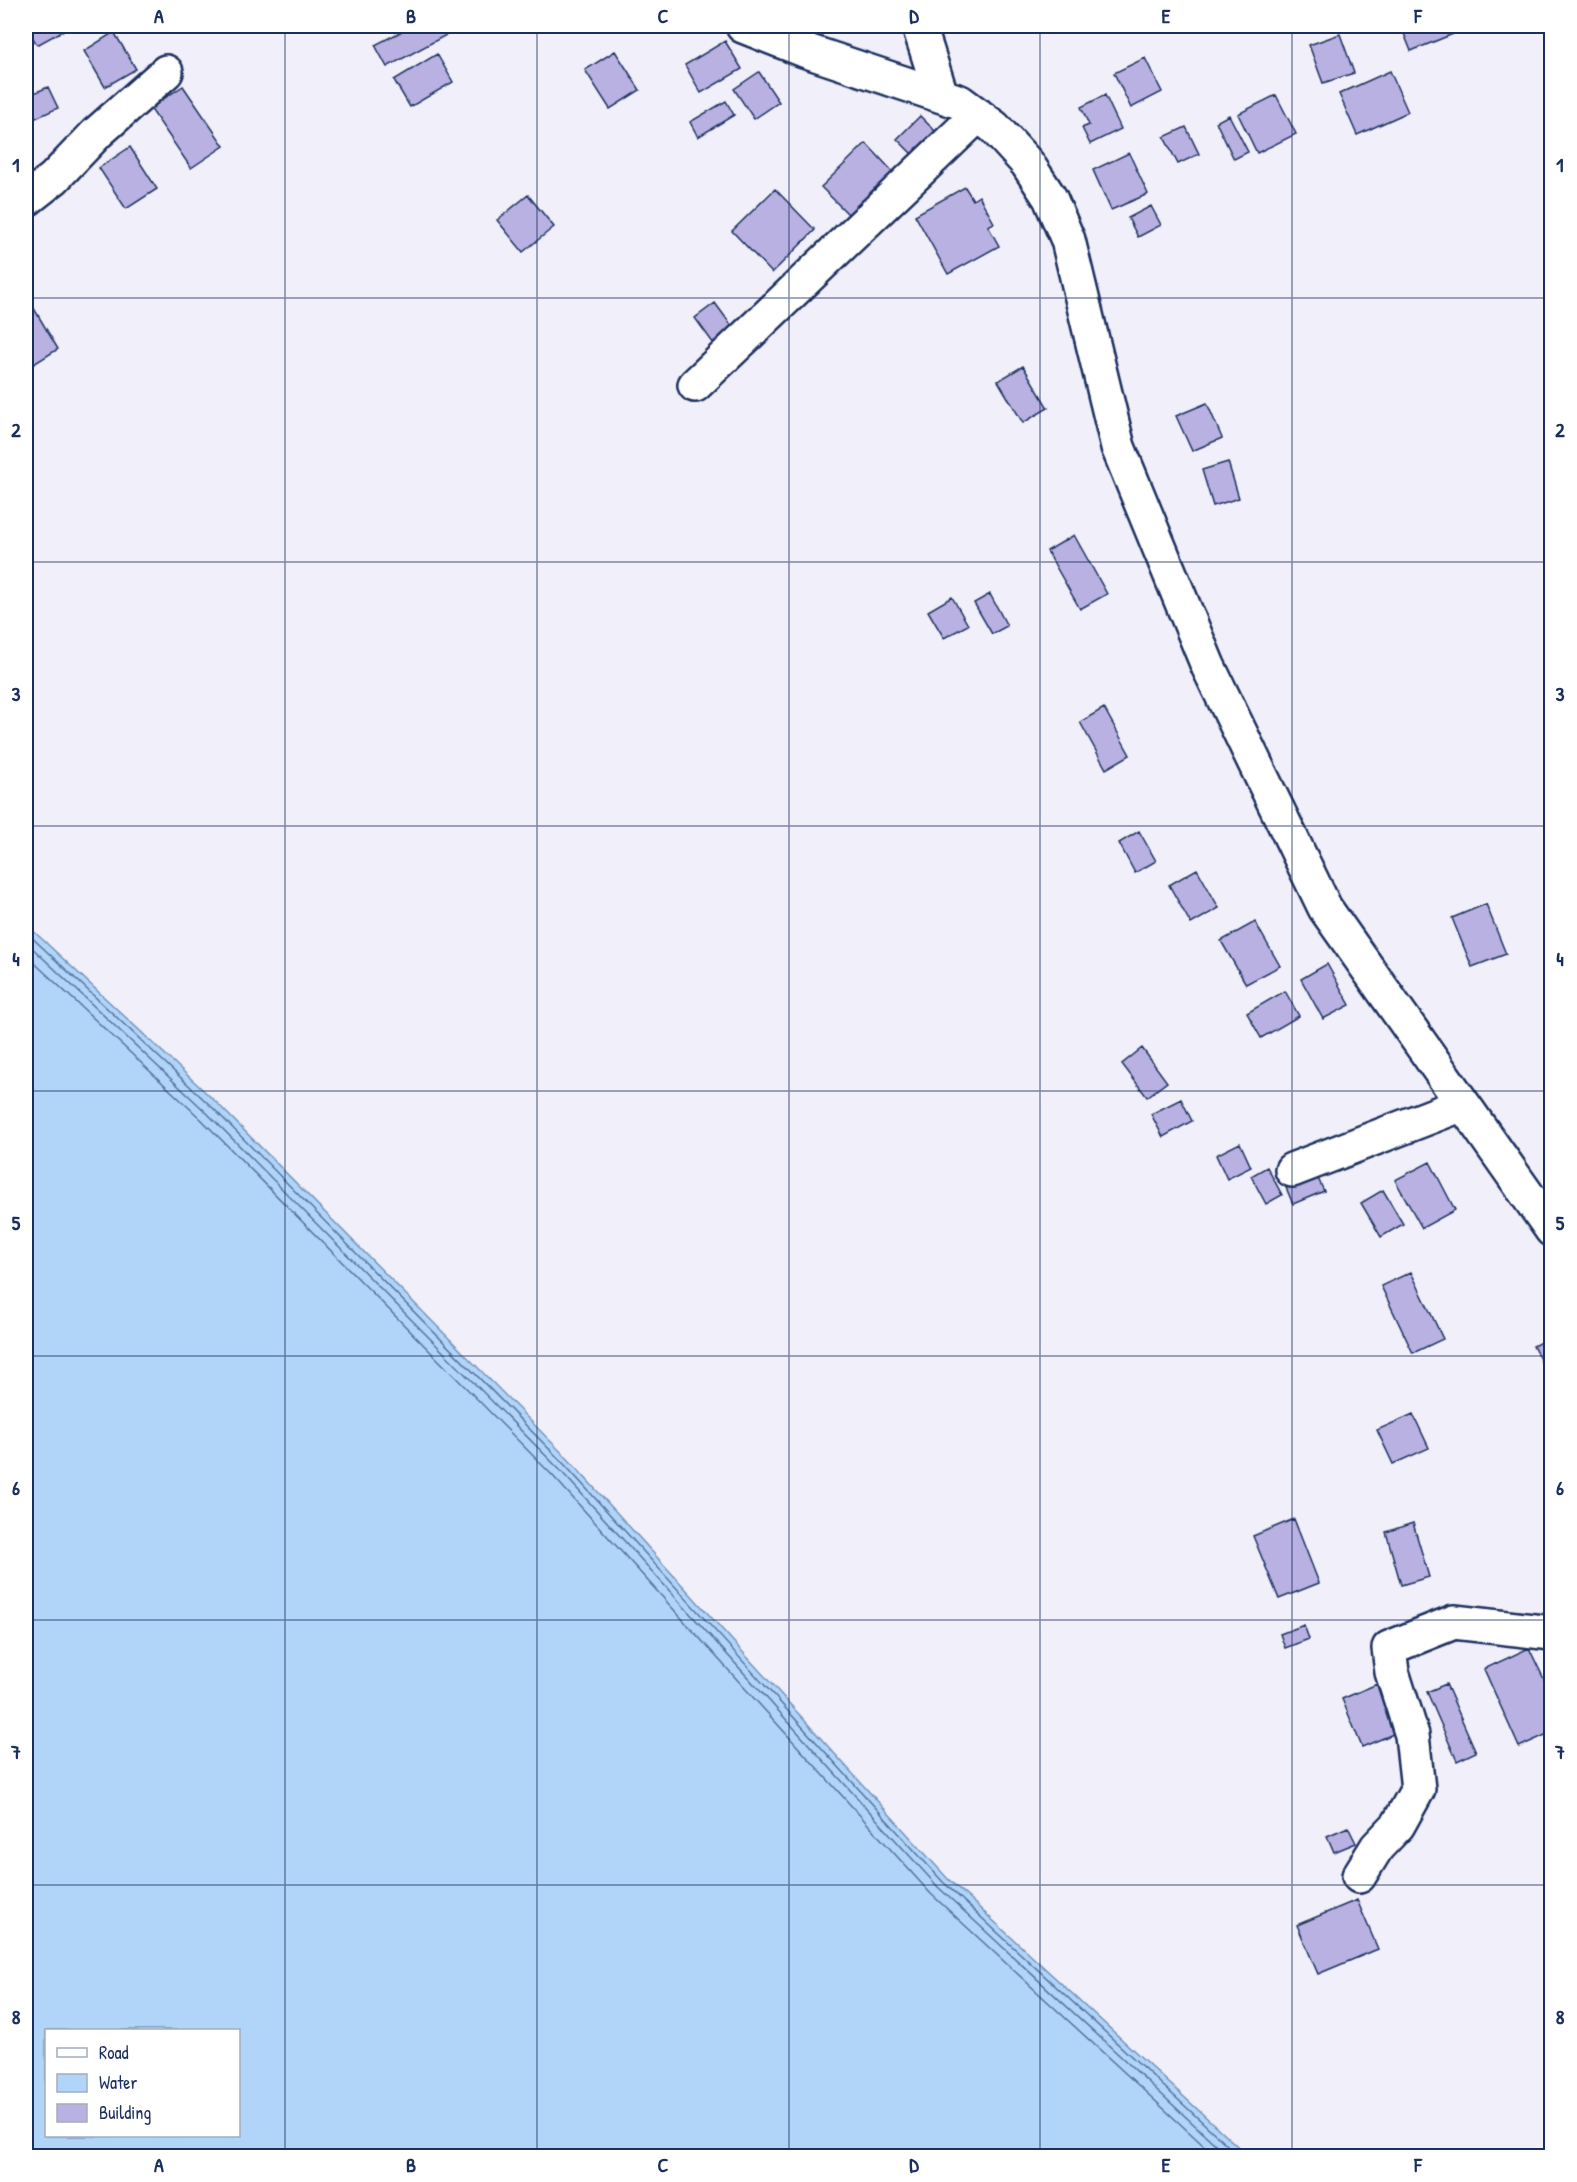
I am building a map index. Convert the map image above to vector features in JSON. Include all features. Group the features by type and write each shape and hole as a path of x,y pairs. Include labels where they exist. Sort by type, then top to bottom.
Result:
{"street":[{"path":"743,26 804,50 960,102 994,128 1027,163 1050,198 1068,240 1118,447 1208,666 1324,908 1551,1230"},
{"path":"919,26 941,95"},
{"path":"26,200 54,178 97,133 166,72"},
{"path":"695,385 978,115"},
{"path":"1292,1170 1463,1104"},
{"path":"1359,1876 1377,1847 1398,1825 1418,1789 1412,1736 1392,1672 1389,1648 1454,1622 1551,1633"}],"water":[{"path":"26,924 217,1103 570,1461 947,1878 1248,2156 26,2156"}],"building":[{"path":"26,26 67,26 68,28 37,45"},
{"path":"412,26 444,26 448,34 387,67 375,45"},
{"path":"1401,26 1449,26 1453,34 1411,51"},
{"path":"114,32 136,69 105,87 84,51"},
{"path":"1340,34 1354,73 1323,83 1309,45"},
{"path":"725,41 742,69 701,93 685,65"},
{"path":"615,51 640,90 610,109 585,70"},
{"path":"437,54 453,82 410,107 394,80"},
{"path":"1145,58 1162,92 1131,108 1114,73"},
{"path":"1390,71 1408,112 1357,135 1339,94"},
{"path":"759,72 779,102 754,119 734,89"},
{"path":"183,86 224,146 191,168 150,108"},
{"path":"48,87 58,108 36,118 27,96"},
{"path":"1105,95 1121,129 1090,144 1082,128 1089,125 1081,107"},
{"path":"1276,95 1296,134 1257,153 1238,114"},
{"path":"726,101 734,115 698,137 690,122"},
{"path":"1229,115 1248,152 1234,159 1216,122"},
{"path":"920,116 942,138 919,161 897,139"},
{"path":"1186,127 1199,154 1178,164 1164,137"},
{"path":"866,143 894,173 850,216 821,187"},
{"path":"130,147 157,189 126,209 99,168"},
{"path":"1129,153 1148,194 1111,210 1093,170"},
{"path":"965,187 973,200 979,196 994,223 988,226 999,246 948,274 915,215"},
{"path":"775,189 815,230 772,273 732,231"},
{"path":"528,195 554,227 523,252 497,220"},
{"path":"1151,206 1161,225 1138,237 1128,218"},
{"path":"26,295 58,349 26,369"},
{"path":"715,303 737,333 716,347 695,318"},
{"path":"1023,366 1048,408 1023,423 998,381"},
{"path":"1207,403 1222,438 1192,451 1176,416"},
{"path":"1228,462 1239,498 1213,506 1202,470"},
{"path":"1074,535 1107,594 1080,609 1047,551"},
{"path":"990,594 1007,626 992,634 974,603"},
{"path":"952,597 968,625 944,638 928,611"},
{"path":"1104,708 1130,755 1106,769 1080,722"},
{"path":"1139,831 1156,861 1135,873 1119,843"},
{"path":"1197,869 1219,908 1191,924 1169,885"},
{"path":"1486,904 1506,954 1472,967 1452,918"},
{"path":"1255,922 1280,966 1246,984 1221,941"},
{"path":"1327,964 1350,1005 1323,1019 1301,979"},
{"path":"1285,991 1299,1016 1261,1038 1247,1013"},
{"path":"1142,1048 1167,1082 1147,1097 1122,1064"},
{"path":"1181,1099 1192,1121 1163,1137 1151,1114"},
{"path":"1240,1143 1251,1167 1227,1179 1216,1155"},
{"path":"1430,1162 1455,1210 1422,1228 1395,1180"},
{"path":"1267,1167 1282,1195 1266,1204 1251,1176"},
{"path":"1314,1170 1324,1191 1293,1204 1284,1183"},
{"path":"1383,1190 1403,1224 1381,1237 1361,1203"},
{"path":"1411,1272 1443,1339 1413,1353 1381,1286"},
{"path":"1552,1336 1552,1379 1551,1380 1533,1346"},
{"path":"1413,1414 1429,1448 1393,1464 1377,1430"},
{"path":"1294,1519 1319,1583 1279,1599 1253,1536"},
{"path":"1413,1523 1429,1577 1401,1585 1386,1532"},
{"path":"1304,1625 1309,1639 1285,1648 1280,1634"},
{"path":"1529,1648 1552,1696 1552,1732 1519,1747 1484,1669"},
{"path":"1377,1684 1398,1732 1362,1747 1342,1699"},
{"path":"1446,1684 1476,1752 1457,1761 1427,1692"},
{"path":"1348,1827 1356,1843 1334,1852 1327,1836"},
{"path":"1357,1900 1378,1949 1318,1974 1297,1925"}]}
